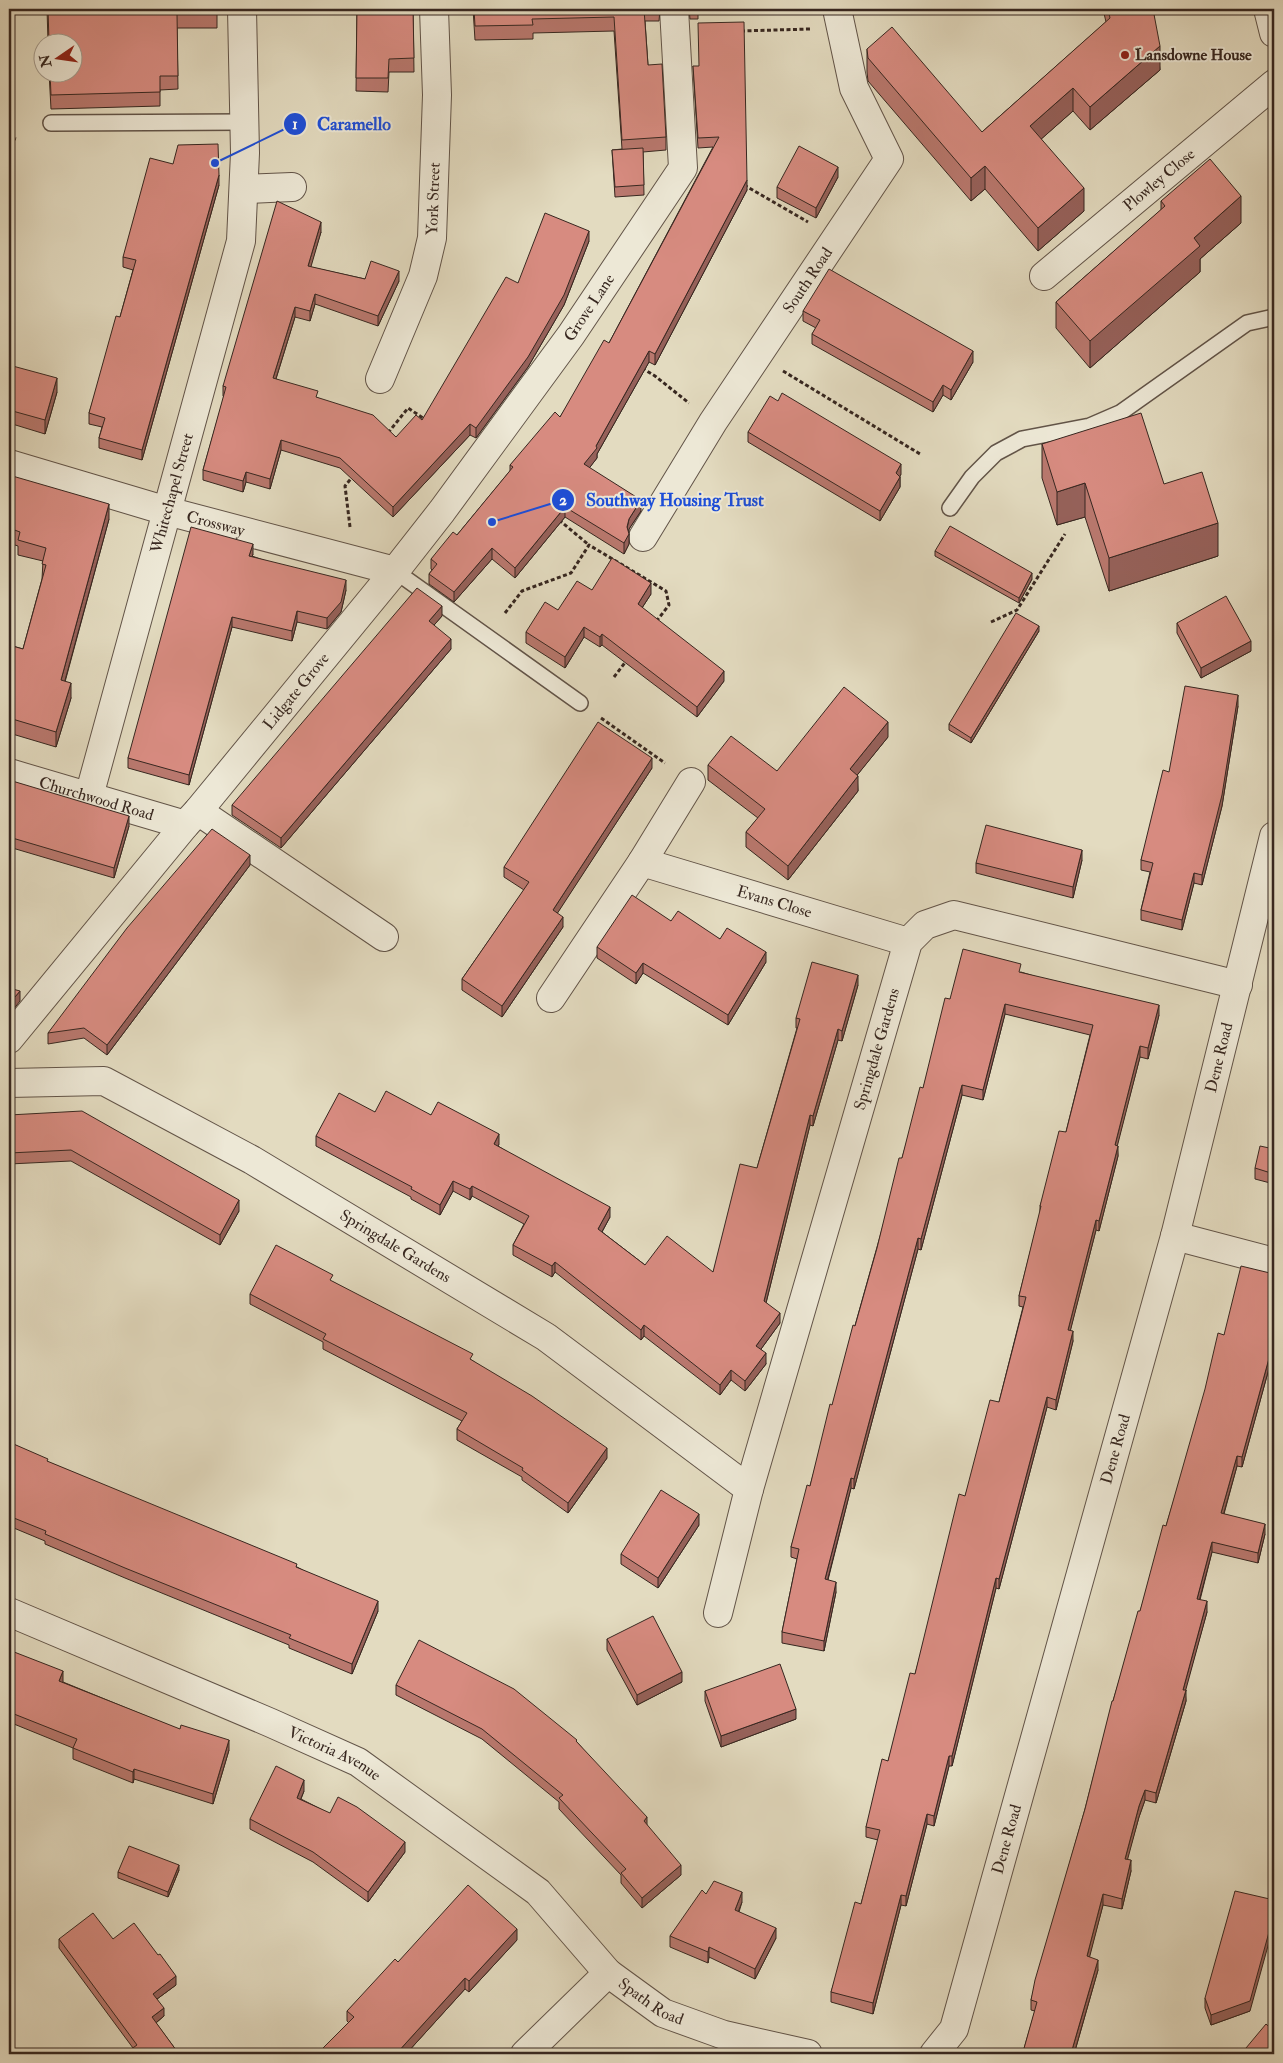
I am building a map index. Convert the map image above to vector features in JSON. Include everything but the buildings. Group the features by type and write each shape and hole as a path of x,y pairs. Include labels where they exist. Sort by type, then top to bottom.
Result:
{"street":[{"name":"Whitechapel Street","path":"89,796 241,241 245,189 242,9"},
{"name":"York Street","path":"380,379 423,276 432,238 437,95 434,9"},
{"name":"Grove Lane","path":"395,571 442,511 575,329 683,168 674,9"},
{"path":"1268,9 1274,33"},
{"name":"South Road","path":"644,537 713,422 889,159 854,88 839,19"},
{"name":"Plowley Close","path":"1044,276 1274,84"},
{"path":"245,189 292,188"},
{"name":"Crossway","path":"9,464 167,511 395,571"},
{"name":"Lidgate Grove","path":"9,1039 395,571"},
{"name":"Churchwood Road","path":"9,773 89,796 191,818"},
{"path":"550,998 642,862 691,782"},
{"path":"191,818 384,938"},
{"name":"Dene Road","path":"934,2054 954,2028 1175,1236 1274,836"},
{"name":"Evans Close","path":"642,862 908,942"},
{"name":"Springdale Gardens","path":"718,1613 749,1489 908,942 924,925 954,916 1238,985"},
{"name":"Springdale Gardens","path":"9,1084 104,1081 252,1160 546,1337 749,1489"},
{"path":"1175,1236 1274,1262"},
{"name":"Victoria Avenue","path":"9,1612 358,1762 538,1892 608,1973"},
{"name":"Spath Road","path":"525,2054 608,1973 664,2013 724,2035 808,2054"}],"lane":[{"path":"51,123 244,122"},
{"path":"950,508 972,477 996,453 1022,439 1090,426 1120,413 1247,323 1274,317"},
{"path":"395,571 580,703"}],"path":[{"path":"739,32 839,19"},
{"path":"9,137 16,139"},
{"path":"744,184 835,238"},
{"path":"758,356 920,454"},
{"path":"639,366 655,376 713,422"},
{"path":"385,436 408,408 433,424"},
{"path":"354,560 345,486 356,472"},
{"path":"559,520 590,545 666,591 669,606 650,629"},
{"path":"991,622 1017,610 1066,534"},
{"path":"505,613 522,591 571,573 590,545"},
{"path":"614,677 632,653"},
{"path":"580,703 691,782"}],"place":[{"name":"Lansdowne House","path":"1125,55"},
{"name":"Caramello","path":"215,163"},
{"name":"Southway Housing Trust","path":"492,522"}]}
